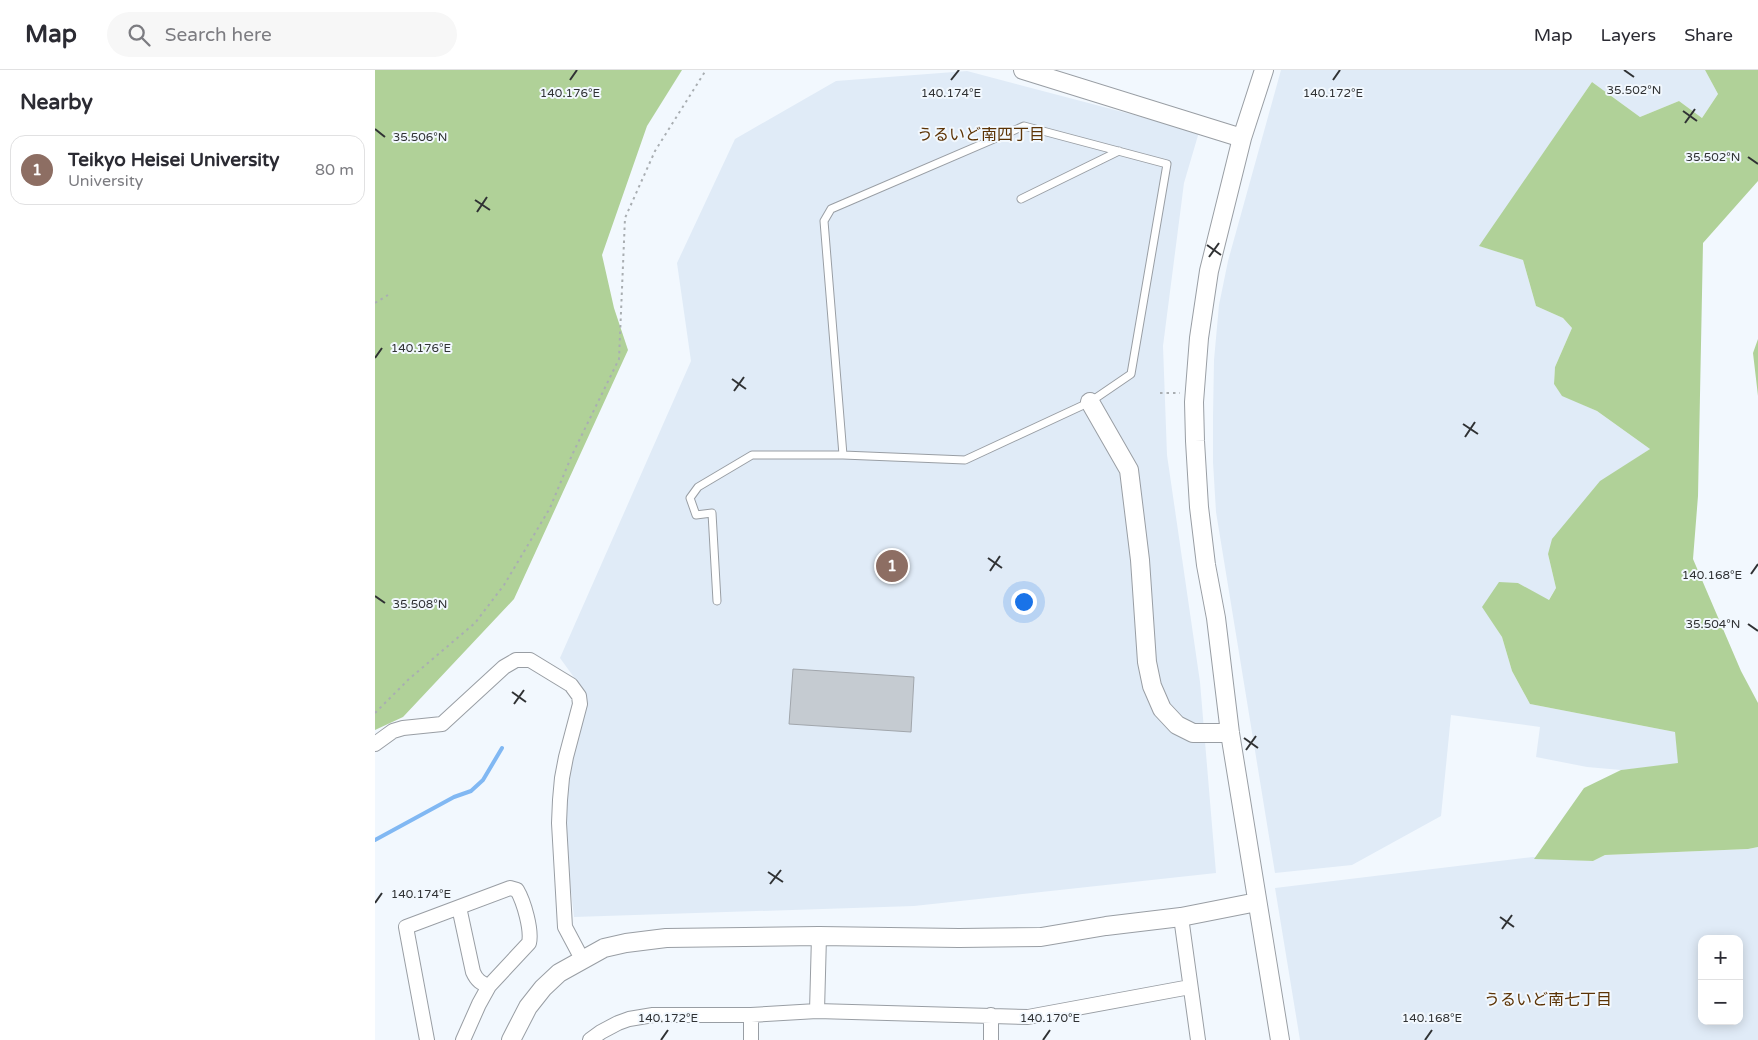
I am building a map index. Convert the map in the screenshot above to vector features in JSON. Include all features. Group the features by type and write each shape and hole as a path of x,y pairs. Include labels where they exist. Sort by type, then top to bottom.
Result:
{"street":[{"path":"1023,70 1243,138"},
{"path":"1264,70 1243,138 1209,271 1199,338 1195,392 1195,440 1199,507 1206,565 1216,618 1230,732 1280,1040"},
{"path":"1090,402 1129,470 1140,560 1147,662 1152,686 1162,709 1177,725 1193,733 1230,732"},
{"path":"375,744 393,731 403,728 442,724 504,667 516,660 530,660 571,685 579,696 581,704 562,778 559,823 565,928 582,959"},
{"path":"427,1040 406,927 510,888 517,890 521,897 530,936 529,943 489,986 463,1040"},
{"path":"511,1040 528,1007 543,988 559,973 604,948 626,943 666,938 819,936 1041,937 1106,926 1181,917 1257,902"},
{"path":"459,907 473,972 476,979 489,986"},
{"path":"1181,917 1199,1040"},
{"path":"817,1012 819,936"},
{"path":"590,1040 618,1023 641,1017 817,1012 1028,1017 1190,987"},
{"path":"751,1014 751,1040"},
{"path":"991,1016 991,1040"}],"lane":[{"path":"717,601 711,513 696,515 690,498 698,487 752,455 843,455 965,460 1090,402 1131,374 1167,164 1024,126 831,209 824,221 843,455"},
{"path":"1021,199 1119,152"}],"path":[{"path":"375,713 409,679 475,623 504,585 550,508 571,455 619,359 625,218 655,150 706,70"},
{"path":"375,303 388,295"},
{"path":"1160,393 1195,392"}],"shaded area":[{"path":"1281,70 1705,70 1718,94 1702,118 1679,101 1640,117 1592,82 1480,246 1523,260 1536,306 1563,318 1572,328 1555,367 1554,384 1562,395 1597,411 1650,449 1600,482 1548,554 1556,588 1548,601 1518,583 1483,607 1502,637 1512,671 1530,704 1675,732 1679,764 1621,770 1587,767 1536,757 1540,727 1451,715 1441,816 1352,865 1275,873 1216,512 1213,417 1214,360 1219,305 1228,261"},
{"path":"967,71 1199,132 1184,183 1163,346 1167,455 1200,682 1216,873 914,906 574,917 562,812 586,694 560,658 691,361 677,263 735,139 836,81"},
{"path":"1758,847 1758,1040 1300,1040 1275,888 1533,857 1593,861 1605,855"}],"green space":[{"path":"375,70 682,70 647,126 602,255 614,308 628,350 514,599 403,717 375,730"},
{"path":"1705,70 1758,70 1758,181 1703,243 1698,496 1693,559 1741,671 1758,703 1758,847 1605,855 1593,861 1534,859 1584,788 1621,770 1678,763 1675,732 1530,704 1512,671 1502,637 1482,607 1499,582 1518,583 1549,600 1556,588 1548,554 1552,539 1600,481 1650,449 1597,411 1562,396 1554,384 1555,367 1572,328 1563,318 1536,306 1523,260 1479,246 1592,82 1640,117 1679,101 1702,118 1718,94"},
{"path":"1758,339 1758,396 1753,353"}],"building":[{"path":"793,669 914,677 911,732 789,724"}],"waterway":[{"path":"375,840 454,797 471,791 483,780 502,748"}],"place":[{"name":"Teikyo Heisei University","path":"892,566"}],"district":[{"name":"うるいど南四丁目","path":"981,135"},
{"name":"うるいど南七丁目","path":"1548,1000"}]}
